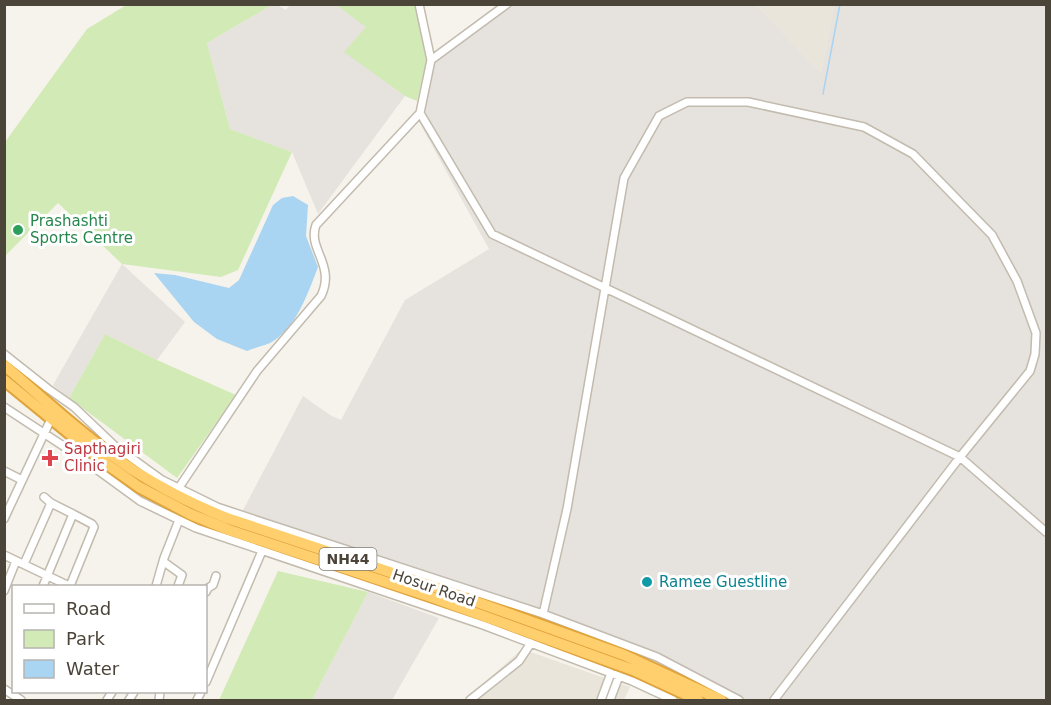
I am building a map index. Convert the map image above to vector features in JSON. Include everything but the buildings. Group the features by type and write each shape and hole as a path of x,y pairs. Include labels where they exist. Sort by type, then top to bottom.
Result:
{"highway":[{"name":"Hosur Road","path":"4,365 79,429 134,470 201,507 624,655 722,700"},
{"name":"Hosur Road","path":"4,380 108,465 139,487 206,521 271,545 431,597 633,670 698,700"}],"street":[{"path":"178,489 257,370 321,296 327,277 315,239 316,225 420,113 431,60 419,4"},
{"path":"431,60 507,4"},
{"path":"543,614 567,509 624,178 659,116 687,102 748,102 864,127 914,154 992,235 1017,281 1036,333 1035,354 1030,371 960,457 774,700"},
{"path":"420,113 492,234 606,286 960,457 1047,532"},
{"path":"4,354 74,407 115,446 162,480 245,521 543,614 657,657 740,700"},
{"path":"4,407 140,501 196,528 531,643 619,676 673,700"},
{"path":"4,519 51,419"},
{"path":"4,471 22,480"},
{"path":"44,497 94,527 69,585"},
{"path":"4,591 51,503"},
{"path":"43,585 73,514"},
{"path":"156,585 179,520"},
{"path":"207,680 262,551"},
{"path":"4,555 67,585"},
{"path":"164,562 182,574 178,585"},
{"path":"207,588 213,585 216,576"},
{"path":"470,700 519,661 531,643"},
{"path":"601,700 611,673"},
{"path":"610,700 619,676"},
{"path":"4,690 21,700"}],"shaded area":[{"path":"272,5 286,10 290,5 336,5 367,27 345,52 405,96 318,214 292,152 230,129 207,43"},
{"path":"505,5 756,5 821,73 834,5 1046,5 1046,700 747,700 657,655 242,512 303,396 341,420 405,300 489,249 418,120 433,59"},
{"path":"756,5 834,5 821,73"},
{"path":"122,264 185,322 157,360 105,334 69,398 53,385"},
{"path":"368,592 439,618 392,700 312,700"},
{"path":"522,649 630,687 624,700 465,700"}],"green space":[{"path":"128,4 272,5 207,43 230,129 292,152 238,270 221,277 122,264 58,203 5,256 5,142 87,29"},
{"path":"336,5 415,5 427,60 417,101 405,96 344,52 366,27"},
{"path":"105,334 236,395 177,478 69,398"},
{"path":"278,571 368,592 312,700 219,700"}],"water":[{"path":"293,196 308,205 306,236 318,267 300,310 287,329 270,343 247,351 217,339 194,322 154,273 175,275 229,288 239,280 273,205 282,198"}],"waterway":[{"path":"823,94 840,4"}],"place":[{"name":"Prashashti Sports Centre","path":"18,230"},
{"name":"Sapthagiri Clinic","path":"50,458"},
{"name":"Ramee Guestline","path":"647,582"}]}
